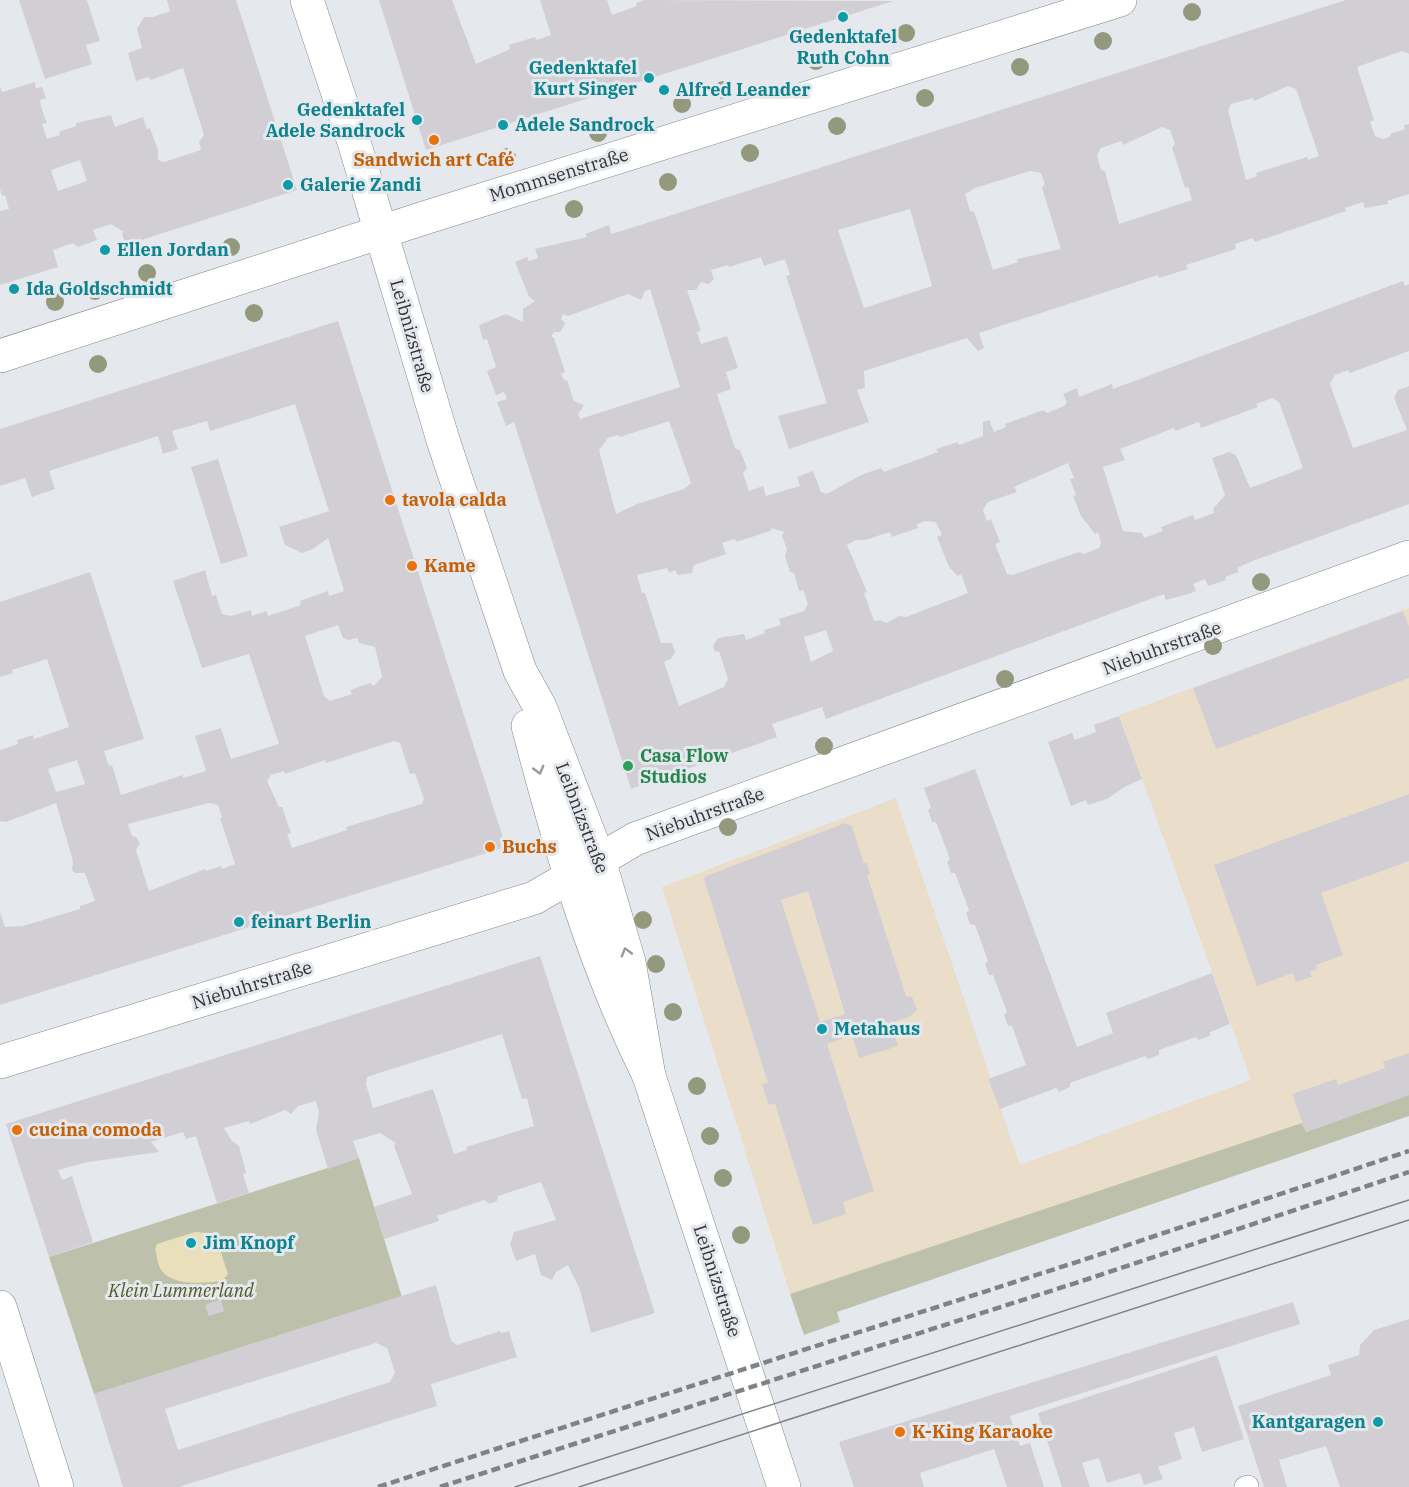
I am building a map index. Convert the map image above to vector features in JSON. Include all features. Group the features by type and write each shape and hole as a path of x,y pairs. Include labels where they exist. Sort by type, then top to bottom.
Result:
{"street":[{"name":"Leibnizstraße","path":"307,0 381,232 443,440 520,671 540,707 599,860 629,963 649,1076 784,1487"},
{"name":"Mommsenstraße","path":"0,356 381,232 1120,0"},
{"name":"Niebuhrstraße","path":"0,1062 534,898 635,839 1409,557"},
{"name":"Leibnizstraße","path":"520,671 525,713 569,879 618,1014 649,1076"},
{"path":"0,1307 57,1487"}],"shaded area":[{"path":"1409,608 1409,1104 1291,1145 1285,1129 790,1294 662,887 896,798 1020,1165 1251,1080 1119,715"}],"green space":[{"path":"1409,1095 1409,1116 837,1312 840,1322 804,1335 790,1294 1302,1123 1306,1132"},
{"name":"Klein Lummerland","path":"359,1158 402,1297 94,1394 49,1257"}],"sand":[{"path":"195,1232 209,1233 218,1243 228,1274 222,1281 197,1283 179,1281 165,1274 160,1268 155,1249 157,1244"}],"building":[{"path":"19,0 87,0 100,41 86,45 92,64 45,79"},
{"path":"167,0 236,0 297,190 126,245 122,234 124,232 111,224 93,230 97,240 78,247 73,243 53,250 58,267 0,285 0,211 9,209 5,195 2,196 0,189 0,87 2,92 35,82 36,88 42,87 46,98 40,100 47,123 42,124 47,139 60,135 59,132 76,126 76,123 111,115 115,127 143,117 147,129 150,128 158,150 158,160 164,162 201,150 199,142 204,135 183,68 151,80 148,77 136,81 128,53 142,48 137,29 144,17 153,17 170,11","holes":["80,160 87,181 58,191 51,170"]},
{"path":"379,0 452,0 476,64 510,49 509,45 551,35 540,0 607,0 612,15 637,6 636,3 644,0 893,1 426,150"},
{"path":"1346,0 1409,0 1409,54 1402,51 1357,67 1374,120 1370,122 1375,136 1383,139 1405,129 1404,125 1409,124 1409,194 1387,201 1388,204 1365,208 1363,202 1345,208 1346,211 1255,242 1253,238 1235,244 1236,249 1186,265 1188,269 1159,278 1158,275 979,333 984,348 978,351 967,338 864,371 865,388 857,390 869,422 789,449 778,416 827,403 786,276 790,275 785,259 764,266 761,257 711,270 714,279 709,284 701,282 696,290 687,290 701,331 697,332 701,344 727,336 738,368 726,372 731,389 717,394 735,448 740,450 747,468 743,473 749,491 763,486 766,496 800,486 797,477 813,471 821,492 827,494 861,475 881,468 884,472 938,452 936,449 958,442 959,445 983,436 983,422 989,420 994,432 1006,427 1005,424 1043,410 1047,413 1064,406 1067,402 1063,394 1077,388 1079,397 1112,384 1113,389 1403,281 1405,286 1409,284 1409,351 1350,373 1348,370 1335,375 1330,384 1353,448 1407,430 1394,398 1398,390 1409,386 1409,504 1250,562 1237,568 1239,572 1225,577 1226,580 1208,586 1205,579 1193,584 1196,591 1188,594 1166,600 1164,594 826,719 822,707 772,724 777,737 631,789 514,422 506,426 497,402 507,399 504,392 496,395 487,371 496,367 487,339 483,340 479,325 506,314 523,322 523,309 535,301 529,297 515,262 527,257 529,261 538,258 535,249 587,237 585,234 609,225 611,234","holes":["1288,86 1296,89 1319,156 1308,160 1307,157 1256,173 1257,176 1246,180 1228,110 1231,104 1253,98 1254,101","1162,127 1170,130 1175,144 1172,148 1185,188 1188,187 1192,200 1119,224 1105,171 1101,170 1097,155 1101,148 1121,141 1123,145","1030,171 1041,173 1045,184 1042,188 1061,249 1017,259 1018,262 993,270 977,220 974,212 970,211 965,194 975,188","910,209 932,286 864,308 838,230","650,289 680,387 580,419 578,414 584,405 574,401 567,380 565,381 561,374 565,372 554,338 551,336 562,329 565,323 561,319 563,314 568,316 628,294 641,300 645,291","1272,398 1279,402 1303,468 1250,488 1236,455 1229,452 1212,458 1225,495 1213,509 1214,513 1195,520 1193,515 1161,527 1163,531 1144,538 1142,533 1123,531 1103,467 1125,460 1120,449 1174,428 1175,431 1199,422 1201,428 1258,407 1256,404","669,421 691,483 684,489 637,504 616,514 599,450 608,438 618,435 620,437","1068,463 1074,478 1070,479 1076,495 1073,496 1081,516 1095,534 1098,532 1101,543 1099,548 1084,554 1079,552 1012,575 1007,574 995,544 1000,542 991,519 987,521 983,510 988,502 1017,492 1014,487","925,521 936,522 942,535 937,537 949,567 958,576 961,574 968,593 906,617 899,616 886,623 880,620 874,621 864,593 867,592 847,545 856,540 865,540 890,532 892,537 918,528 917,524","772,528 784,532 782,536 787,549 785,556 790,572 794,573 799,591 803,590 808,604 804,611 779,619 781,625 764,630 765,633 746,640 744,634 718,638 713,646 715,652 719,651 728,679 724,687 679,706 664,662 671,659 675,652 672,643 661,643 637,575 667,568 669,573 675,570 678,575 692,573 694,565 726,554 722,543 735,539 736,542 770,531","826,630 833,651 811,662 804,637"]},
{"path":"338,321 506,847 0,1005 0,912 5,927 23,926 80,909 80,906 95,901 85,873 75,873 72,870 73,861 56,803 6,822 0,821 0,750 18,744 17,740 33,735 34,739 69,727 47,659 12,670 13,673 0,677 0,602 90,572 144,739 104,751 109,766 112,765 121,795 183,775 183,778 206,771 195,736 221,728 231,759 279,744 249,654 202,668 173,581 205,570 212,596 216,595 222,614 231,616 251,610 252,616 266,611 268,616 301,605 300,601 328,591 329,596 344,591 328,538 313,549 302,553 285,545 279,527 329,511 295,404 210,431 207,421 172,431 178,449 163,454 158,436 49,471 55,489 32,497 25,478 0,486 0,429","holes":["338,625 343,638 348,640 358,638 359,643 375,647 382,677 374,686 370,683 350,690 352,694 330,701 324,696 305,636","394,741 400,743 410,774 415,773 424,799 422,804 346,827 347,830 292,848 287,834 291,833 282,807 279,807 267,781 271,775 284,771 285,774 325,760 326,763","77,760 85,784 56,792 48,769","209,803 218,805 235,864 222,869 221,866 206,871 205,869 149,891 136,850 140,843 136,837 132,836 128,824"]},
{"path":"218,459 248,556 221,564 191,467"},
{"path":"1403,611 1409,627 1409,678 1216,749 1193,688"},
{"path":"1119,716 1142,779 1126,786 1107,799 1088,805 1086,800 1071,806 1048,742 1072,733 1075,740 1096,732 1094,725"},
{"path":"975,769 1077,1047 1113,1033 1106,1013 1212,973 1230,1024 1210,1032 1210,1036 1198,1040 1196,1037 1159,1050 1159,1055 1148,1059 1145,1056 1070,1083 1070,1087 1059,1092 1056,1088 1000,1109 988,1079 1026,1065 1012,1026 1008,1026 1004,1015 1007,1012 993,975 989,975 985,963 988,961 975,925 970,924 966,913 969,910 955,873 951,873 947,862 950,859 936,822 932,822 928,810 931,808 924,788"},
{"path":"1409,794 1409,861 1321,893 1343,955 1316,965 1317,969 1310,972 1312,977 1296,982 1293,973 1257,986 1214,865"},
{"name":"Metahaus","path":"845,823 852,826 864,864 867,862 870,874 867,875 906,996 912,997 917,1010 909,1017 891,1023 898,1046 859,1058 852,1035 827,1044 874,1191 843,1202 846,1214 813,1225 775,1104 769,1105 762,1084 768,1083 704,879 706,876","holes":["808,891 845,1014 820,1022 781,900"]},
{"path":"540,956 655,1313 591,1333 580,1290 568,1265 556,1272 552,1280 541,1275 535,1254 516,1261 510,1244 514,1232 556,1220 541,1182 498,1196 497,1201 490,1204 484,1200 437,1216 439,1221 384,1239 374,1207 412,1194 394,1146 396,1143 380,1133 353,1141 359,1158 328,1169 316,1130 319,1112 316,1101 298,1106 291,1114 285,1110 250,1124 249,1121 224,1128 231,1140 239,1146 246,1173 243,1174 249,1193 217,1203 196,1136 186,1139 183,1132 151,1142 159,1152 88,1162 58,1170 62,1180 72,1176 93,1242 49,1257 6,1124","holes":["502,1034 522,1099 527,1098 534,1126 466,1147 467,1150 454,1154 433,1089 373,1108 366,1084 367,1077"]},
{"path":"1409,1053 1409,1095 1306,1132 1292,1094 1336,1079 1338,1085 1385,1068 1383,1062"},
{"path":"436,1285 451,1341 457,1345 500,1331 501,1333 509,1331 517,1357 431,1384 437,1406 179,1487 123,1487 94,1394","holes":["376,1343 387,1348 395,1372 390,1382 178,1450 165,1409"]},
{"path":"221,1299 224,1311 209,1316 205,1305"},
{"path":"1293,1302 1300,1324 1010,1416 1020,1446 1030,1443 1044,1487 1007,1487 994,1449 920,1473 924,1487 854,1487 839,1442"},
{"path":"1409,1319 1409,1487 1340,1487 1326,1446 1279,1460 1287,1487 1264,1487 1238,1406 1331,1375 1328,1365 1359,1355 1360,1345 1374,1330"},
{"path":"1217,1355 1244,1439 1202,1452 1194,1427 1174,1433 1182,1459 1158,1467 1163,1479 1144,1485 1140,1473 1107,1483 1099,1458 1082,1463 1090,1487 1062,1487 1038,1413"}],"tram line":[{"path":"515,1487 1409,1200"},
{"path":"579,1487 1409,1220"}],"railway":[{"path":"378,1487 1083,1260 1409,1151"},
{"path":"440,1487 1088,1279 1409,1172"}],"place":[{"name":"Gedenktafel Ruth Cohn","path":"843,17"},
{"name":"Gedenktafel Kurt Singer","path":"649,78"},
{"name":"Alfred Leander","path":"664,90"},
{"name":"Gedenktafel Adele Sandrock","path":"417,120"},
{"name":"Adele Sandrock","path":"503,125"},
{"name":"Sandwich art Café","path":"434,140"},
{"name":"Galerie Zandi","path":"288,185"},
{"name":"Ellen Jordan","path":"105,250"},
{"name":"Ida Goldschmidt","path":"14,289"},
{"name":"tavola calda","path":"390,500"},
{"name":"Kame","path":"412,566"},
{"name":"Casa Flow Studios","path":"628,766"},
{"name":"Buchs","path":"490,847"},
{"name":"feinart Berlin","path":"239,922"},
{"name":"Metahaus","path":"822,1029"},
{"name":"cucina comoda","path":"17,1130"},
{"name":"Jim Knopf","path":"191,1243"},
{"name":"Kantgaragen","path":"1378,1422"},
{"name":"K-King Karaoke","path":"900,1432"}]}
